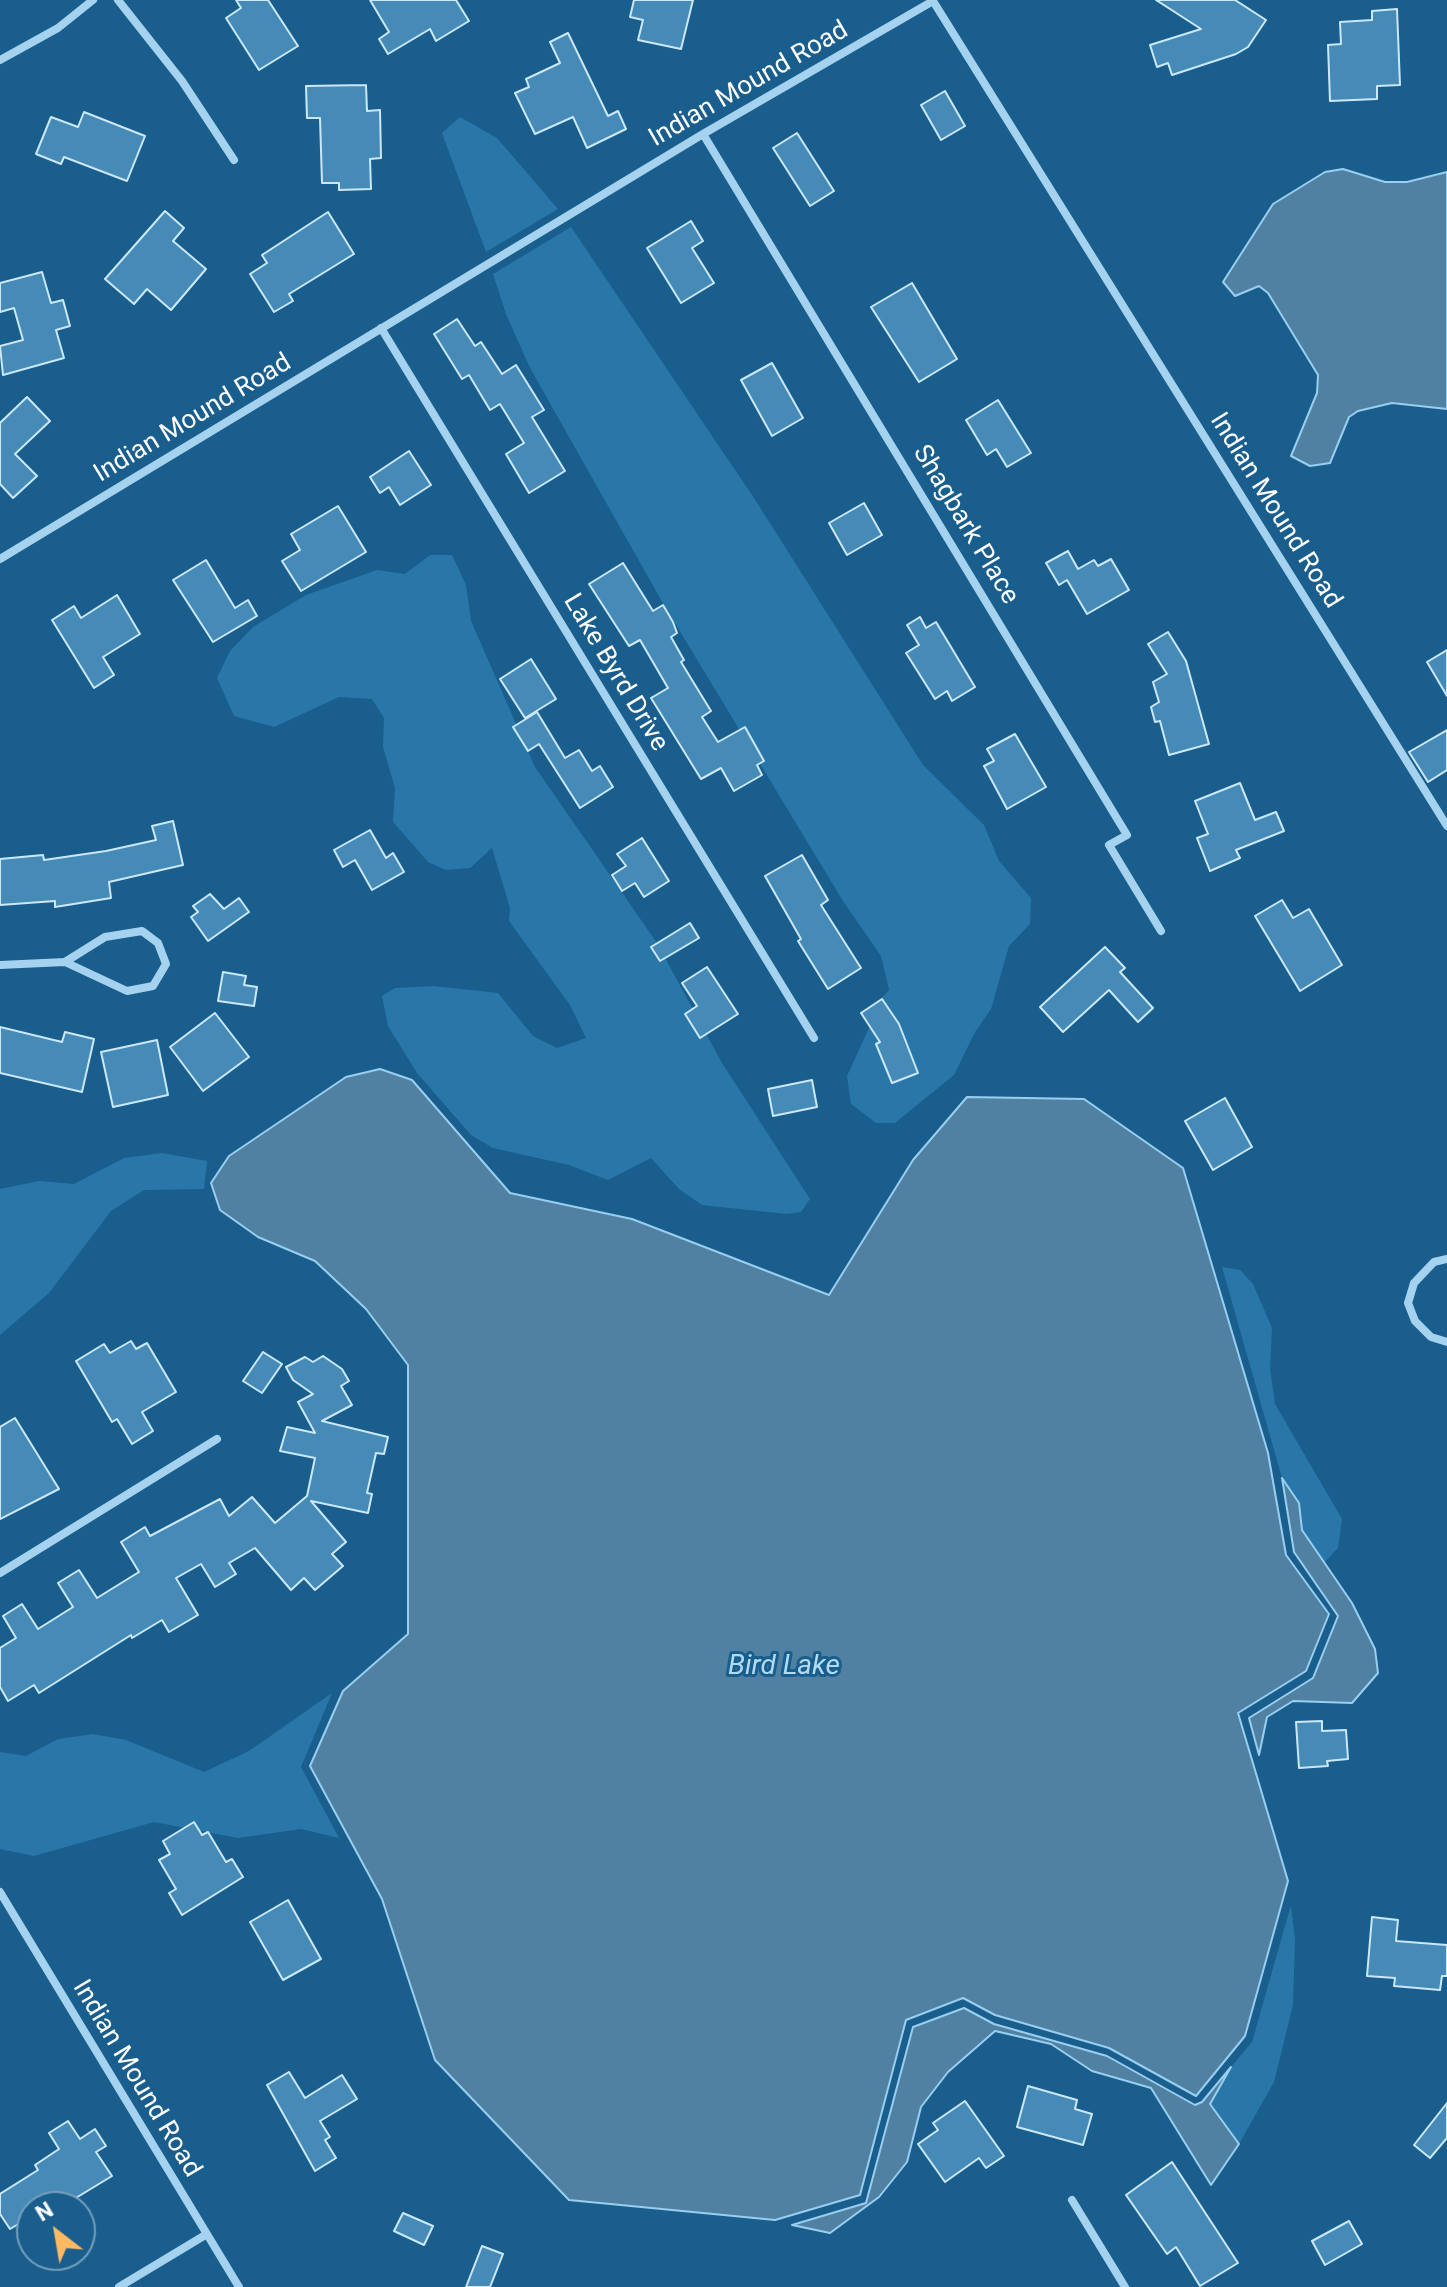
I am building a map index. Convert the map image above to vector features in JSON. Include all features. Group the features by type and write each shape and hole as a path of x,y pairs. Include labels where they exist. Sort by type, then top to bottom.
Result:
{"street":[{"path":"0,60 58,28 93,0"},
{"path":"118,0 182,81 234,160"},
{"name":"Indian Mound Road","path":"0,559 703,134 933,1 1447,826"},
{"name":"Shagbark Place","path":"703,134 1123,828 1127,835 1109,845 1161,931"},
{"name":"Lake Byrd Drive","path":"381,328 814,1038"},
{"path":"0,965 65,962 127,991 153,986 166,964 158,943 142,931 105,937 65,962"},
{"path":"1447,1259 1434,1262 1414,1283 1408,1303 1415,1321 1431,1337 1447,1342"},
{"path":"0,1573 217,1439"},
{"name":"Indian Mound Road","path":"0,1892 239,2287"},
{"path":"1072,2200 1125,2287"},
{"path":"119,2287 207,2234"}],"shaded area":[{"path":"460,117 497,138 558,209 486,252 442,133"},
{"path":"571,227 754,498 923,765 984,825 999,861 1031,898 1030,924 1009,946 991,1009 975,1032 954,1075 895,1123 876,1123 851,1104 847,1076 869,1028 883,1015 881,999 889,990 881,956 843,901 664,605 530,368 506,314 493,274"},
{"path":"430,555 452,555 466,585 471,621 535,767 657,943 722,1063 810,1199 801,1212 787,1214 702,1205 679,1189 651,1158 608,1180 569,1165 493,1148 471,1135 417,1073 388,1026 382,996 395,988 433,986 498,993 533,1036 557,1048 586,1038 570,1005 509,921 510,908 492,848 470,868 446,870 428,862 393,822 395,788 383,747 384,718 372,699 339,697 274,727 234,716 217,678 230,651 253,627 306,595 377,570 405,574"},
{"path":"162,1153 207,1161 204,1189 144,1190 111,1211 49,1293 0,1335 0,1189 39,1181 74,1184 124,1158"},
{"path":"1222,1267 1240,1270 1253,1284 1272,1328 1270,1368 1275,1404 1342,1519 1338,1548 1323,1564 1302,1530 1299,1503 1282,1478"},
{"path":"332,1693 301,1767 339,1838 301,1829 238,1838 154,1822 34,1856 0,1849 0,1752 26,1756 58,1739 93,1734 126,1740 204,1772 249,1751"},
{"path":"1291,1905 1295,1940 1293,2005 1274,2082 1239,2144 1209,2104 1231,2067 1252,2042"}],"water":[{"path":"1343,169 1385,182 1407,182 1447,172 1447,409 1392,403 1358,411 1349,417 1330,463 1310,466 1291,456 1317,393 1318,375 1268,293 1259,286 1235,296 1223,282 1273,204 1325,172"},
{"name":"Bird Lake","path":"380,1069 412,1080 510,1193 632,1219 829,1295 913,1160 967,1097 1084,1099 1183,1168 1268,1453 1286,1555 1329,1614 1306,1671 1238,1713 1288,1881 1245,2036 1196,2096 1109,2048 995,2015 963,1998 906,2020 860,2195 775,2220 569,2200 435,2060 382,1899 310,1766 343,1691 408,1634 408,1365 366,1309 315,1261 258,1237 220,1210 211,1183 229,1156 346,1077"},
{"path":"1282,1478 1299,1503 1302,1530 1352,1603 1375,1649 1378,1673 1352,1703 1293,1701 1267,1717 1259,1755 1249,1718 1313,1678 1338,1616 1294,1552"},
{"path":"964,2008 994,2024 1107,2056 1195,2105 1202,2102 1231,2067 1210,2104 1239,2144 1211,2185 1151,2088 1092,2071 1051,2044 995,2031 948,2072 921,2107 907,2162 879,2197 830,2233 792,2225 866,2203 913,2027"}],"building":[{"path":"236,0 268,0 298,46 259,70 226,18 241,8"},
{"path":"370,0 456,0 469,21 436,41 430,29 388,54 379,39 389,32"},
{"path":"634,0 693,0 681,49 638,40 643,20 630,17"},
{"path":"1156,0 1235,0 1266,20 1248,47 1236,54 1172,75 1168,63 1157,67 1150,45 1201,29"},
{"path":"1397,9 1400,85 1377,86 1377,99 1330,101 1328,45 1341,44 1340,22 1372,20 1372,11"},
{"path":"568,33 608,116 618,111 626,129 587,148 573,117 535,134 515,93 529,87 526,79 560,63 550,42"},
{"path":"366,85 367,111 380,110 381,158 370,159 371,189 339,190 339,183 322,183 320,118 307,118 306,86"},
{"path":"945,91 965,126 941,140 921,105"},
{"path":"84,112 145,136 127,181 64,157 61,164 36,154 51,117 78,127"},
{"path":"797,133 834,191 810,206 773,148"},
{"path":"165,211 184,228 173,241 206,269 171,310 147,289 134,304 105,279"},
{"path":"328,212 354,254 289,294 293,301 274,312 250,274 267,263 262,255"},
{"path":"691,221 703,241 692,248 714,283 681,303 647,248"},
{"path":"42,272 51,303 63,300 70,326 56,330 64,358 3,375 0,346 23,340 14,308 0,312 0,283"},
{"path":"912,283 957,359 919,382 871,307"},
{"path":"457,319 475,346 481,342 502,374 516,365 544,410 532,417 565,471 529,493 506,454 524,443 500,404 490,410 469,375 462,379 434,334"},
{"path":"772,363 803,418 772,436 741,380"},
{"path":"27,397 50,421 15,454 37,476 13,498 0,484 0,423"},
{"path":"998,400 1031,453 1007,467 996,449 987,455 966,420"},
{"path":"409,451 431,485 400,505 389,487 380,493 370,477"},
{"path":"864,503 882,535 847,555 829,523"},
{"path":"338,506 366,552 301,591 282,561 300,550 291,534"},
{"path":"1068,551 1078,569 1094,560 1098,566 1111,559 1129,590 1087,614 1067,580 1059,585 1046,563"},
{"path":"206,560 235,608 248,600 257,616 213,642 173,580"},
{"path":"623,563 653,611 663,605 673,622 677,633 671,637 684,660 681,662 711,711 702,717 718,742 745,727 764,761 757,765 762,775 734,791 721,768 701,779 651,698 668,688 640,640 629,646 589,584"},
{"path":"117,595 140,634 103,657 114,675 94,688 52,620 74,606 81,618"},
{"path":"920,617 926,628 936,622 975,687 952,701 947,691 935,699 906,653 919,645 907,625"},
{"path":"1168,632 1186,661 1209,744 1169,755 1160,721 1155,722 1151,707 1159,702 1153,682 1167,674 1148,644"},
{"path":"1447,650 1447,696 1427,662"},
{"path":"531,659 556,699 525,718 500,679"},
{"path":"537,712 565,758 579,750 592,771 600,766 613,787 580,808 539,744 528,751 513,727"},
{"path":"1447,730 1447,770 1428,782 1409,752"},
{"path":"1015,734 1046,787 1007,809 984,766 994,761 987,749"},
{"path":"1240,783 1255,820 1276,812 1284,831 1236,850 1240,858 1210,871 1197,838 1208,834 1195,801"},
{"path":"173,821 183,865 109,882 111,898 55,907 55,901 0,905 0,859 43,855 44,860 106,851 156,840 152,826"},
{"path":"370,830 386,858 393,853 404,872 372,890 355,860 343,867 334,850"},
{"path":"642,838 669,881 644,897 635,883 622,891 612,875 626,866 617,854"},
{"path":"802,855 828,900 821,905 861,968 828,989 798,941 801,939 765,876"},
{"path":"210,894 224,909 239,898 249,912 208,941 191,917 198,912 193,906"},
{"path":"1282,900 1293,918 1309,909 1342,965 1300,991 1255,916"},
{"path":"690,923 699,938 660,961 651,947"},
{"path":"1105,947 1125,968 1120,972 1153,1008 1138,1022 1109,990 1063,1032 1040,1007"},
{"path":"707,967 738,1014 700,1038 685,1014 697,1006 682,983"},
{"path":"223,972 246,976 244,985 257,987 254,1006 218,1001"},
{"path":"882,999 899,1024 918,1073 892,1083 876,1044 880,1042 861,1013"},
{"path":"215,1013 249,1057 203,1091 170,1047"},
{"path":"0,1027 62,1042 65,1032 94,1039 82,1092 0,1073"},
{"path":"157,1040 168,1095 113,1107 101,1052"},
{"path":"812,1080 817,1107 773,1116 768,1089"},
{"path":"1225,1098 1252,1147 1213,1170 1185,1121"},
{"path":"131,1341 136,1349 147,1343 176,1392 142,1412 153,1431 132,1444 117,1419 112,1422 76,1361 104,1344 110,1353"},
{"path":"263,1352 282,1364 262,1393 243,1381"},
{"path":"323,1356 342,1369 349,1381 341,1386 352,1405 322,1421 388,1437 384,1454 376,1453 367,1493 372,1494 368,1513 311,1501 346,1542 332,1554 343,1566 315,1590 304,1578 291,1590 255,1548 229,1563 236,1574 215,1587 201,1564 176,1578 198,1615 169,1632 162,1620 132,1638 131,1635 39,1693 34,1685 8,1701 0,1687 0,1648 16,1638 3,1616 22,1604 38,1629 73,1607 58,1583 79,1570 97,1598 139,1572 121,1542 145,1527 150,1536 220,1499 229,1516 252,1497 275,1523 307,1496 315,1458 280,1451 287,1427 315,1433 298,1402 313,1394 293,1380 286,1367 305,1357 313,1362"},
{"path":"15,1418 59,1489 0,1519 0,1427"},
{"path":"1322,1721 1322,1731 1346,1730 1348,1759 1327,1761 1328,1766 1299,1768 1296,1722"},
{"path":"194,1822 202,1835 208,1832 226,1862 232,1859 243,1877 182,1915 169,1893 176,1889 159,1860 170,1854 163,1841"},
{"path":"288,1900 321,1959 283,1980 250,1922"},
{"path":"1372,1917 1398,1920 1396,1941 1447,1945 1447,1976 1442,1976 1440,1990 1394,1986 1395,1978 1367,1976"},
{"path":"289,2072 305,2098 342,2075 357,2099 320,2121 330,2137 325,2140 336,2158 315,2171 267,2085"},
{"path":"1028,2086 1077,2100 1075,2109 1092,2114 1083,2145 1017,2127"},
{"path":"965,2101 1004,2156 986,2168 979,2158 945,2182 918,2144 938,2130 933,2123"},
{"path":"1447,2103 1447,2138 1430,2158 1414,2145"},
{"path":"68,2121 80,2139 95,2129 106,2146 96,2152 112,2176 87,2191 16,2191 16,2225 10,2229 0,2214 0,2194 38,2170 35,2165 59,2149 49,2133"},
{"path":"1172,2162 1238,2263 1200,2286 1176,2247 1167,2254 1126,2195"},
{"path":"403,2213 433,2226 424,2245 394,2231"},
{"path":"1349,2221 1362,2244 1325,2265 1312,2241"},
{"path":"482,2246 503,2254 490,2287 466,2287"}]}
